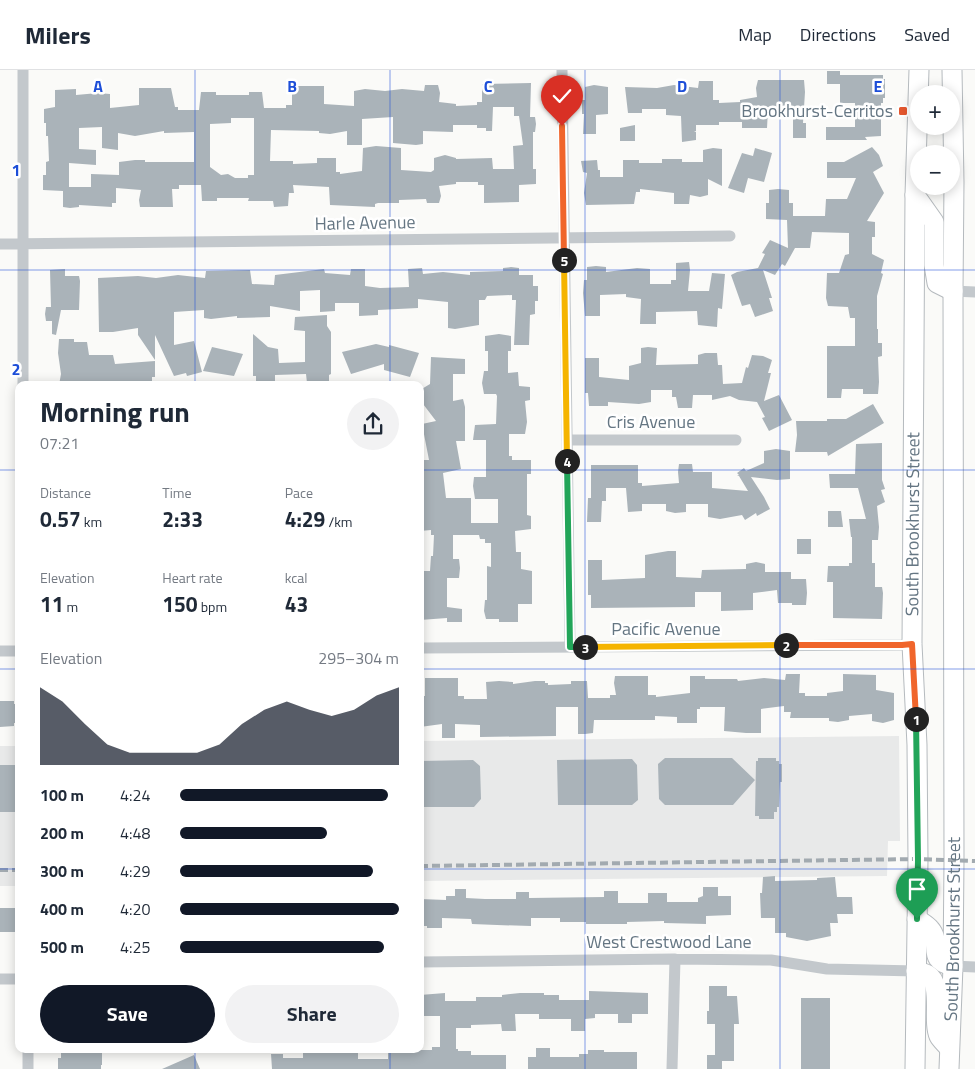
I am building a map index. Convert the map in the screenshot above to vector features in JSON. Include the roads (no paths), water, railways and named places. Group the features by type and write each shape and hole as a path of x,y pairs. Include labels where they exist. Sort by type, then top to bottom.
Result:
{"main road":[{"name":"South Brookhurst Street","path":"917,145 919,70"},
{"name":"South Brookhurst Street","path":"949,1069 953,966 954,182 952,70"},
{"name":"South Brookhurst Street","path":"915,195 912,644 917,745 918,859 915,1069"},
{"path":"915,195 934,222 934,265 937,284 953,292"},
{"path":"917,919 931,930 935,940 937,957 942,964 953,966"},
{"path":"916,972 927,974 933,980 936,1025 940,1037 950,1048"}],"street":[{"path":"22,70 23,381"},
{"path":"562,70 570,647"},
{"name":"Harle Avenue","path":"0,244 730,236"},
{"path":"953,292 975,292"},
{"name":"Cris Avenue","path":"567,440 736,440"},
{"name":"Pacific Avenue","path":"424,648 912,644"},
{"path":"0,652 15,651"},
{"path":"672,1069 675,959"},
{"name":"West Crestwood Lane","path":"424,962 675,959 771,960 826,970 916,972"},
{"path":"953,966 975,967"},
{"path":"0,980 15,980"},
{"path":"28,1053 28,1069"}],"railway":[{"path":"424,866 918,859 975,861"},
{"path":"0,870 15,870"}],"place":[{"name":"Brookhurst-Cerritos","path":"903,111"}]}
